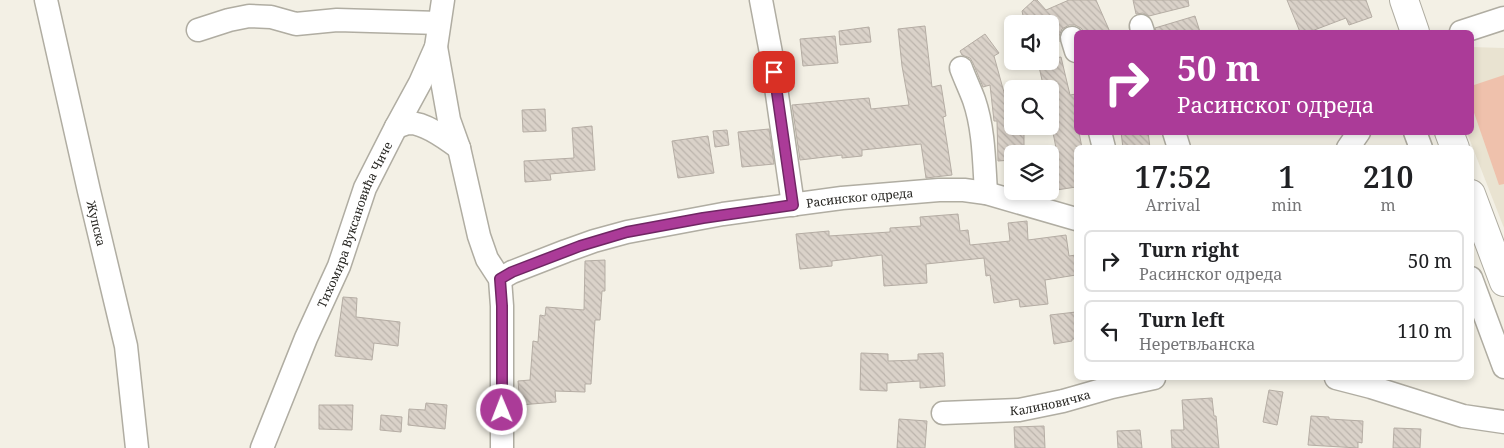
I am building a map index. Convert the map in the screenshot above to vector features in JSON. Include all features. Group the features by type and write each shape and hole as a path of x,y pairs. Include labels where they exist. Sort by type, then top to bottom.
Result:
{"main road":[{"path":"1404,0 1414,30"},
{"path":"1474,202 1504,282"}],"street":[{"name":"Жупска","path":"46,0 122,329 130,379 137,448"},
{"name":"Тихомира Вуксановића Чиче","path":"262,448 287,383 339,266 365,188 420,83 436,47 443,0"},
{"path":"761,0 771,53 793,205"},
{"path":"198,30 249,16 271,17 296,24 337,20 440,23"},
{"path":"1467,30 1504,18"},
{"path":"436,47 449,120 459,148 479,236 487,259 500,279 502,306 502,448"},
{"path":"960,68 975,102 982,138 986,193"},
{"path":"396,127 409,123 424,127 444,136 459,148"},
{"name":"Расинског одреда","path":"500,279 512,272 580,246 627,232 703,218 842,198 940,190 964,190 986,193 1074,219"},
{"path":"1474,286 1504,367"},
{"name":"Калиновичка","path":"943,413 1019,410 1145,380"},
{"path":"1344,380 1463,416 1504,422"}],"shaded area":[{"path":"1474,47 1504,48 1504,228 1474,151 1474,145 1472,145 1468,135 1474,135"},
{"path":"1504,75 1504,184 1499,185 1474,113 1474,85"}],"building":[{"path":"1034,0 1037,0 1046,10 1069,0 1096,0 1109,30 1082,30 1075,25 1069,25 1062,29 1059,36 1059,15 1023,15 1022,11"},
{"path":"1133,0 1188,0 1189,6 1149,16 1143,13 1136,14"},
{"path":"1287,0 1366,0 1372,17 1349,25 1346,18 1314,30 1299,30"},
{"path":"1195,16 1199,30 1156,30 1155,28"},
{"path":"925,26 932,87 941,85 946,116 943,117 952,175 926,178 921,144 862,150 862,156 842,158 842,155 800,160 792,105 869,98 871,109 909,105 898,29"},
{"path":"869,27 871,42 840,45 839,31"},
{"path":"985,34 999,53 994,56 1004,92 1004,135 1024,135 1024,145 1004,145 1004,161 998,161 997,121 994,121 990,85 983,87 970,58 962,55 960,51"},
{"path":"835,36 838,63 803,66 800,39"},
{"path":"1059,57 1061,57 1070,95 1074,94 1074,135 1080,135 1081,145 1074,145 1074,187 1059,190 1059,145 1055,145 1053,135 1059,135 1059,80 1042,80 1040,70 1059,70"},
{"path":"545,109 546,131 523,132 522,110"},
{"path":"592,126 595,170 550,174 551,180 525,182 524,161 574,158 572,128"},
{"path":"769,129 774,164 742,167 738,132"},
{"path":"727,130 729,145 715,147 713,131"},
{"path":"1121,135 1148,135 1150,145 1123,145"},
{"path":"708,136 714,173 678,178 672,141"},
{"path":"958,214 960,231 968,230 970,245 1010,241 1008,223 1027,221 1028,240 1066,235 1069,256 1074,255 1074,275 1045,280 1048,304 1020,307 1019,299 994,303 990,275 986,276 984,258 926,264 927,283 884,286 882,255 832,261 832,266 800,269 796,234 829,231 829,236 890,232 890,228 921,226 920,217"},
{"path":"605,260 605,291 602,291 600,320 595,320 591,384 585,384 585,392 555,391 556,402 520,405 518,381 530,380 533,341 538,342 540,315 545,316 546,307 584,310 585,261"},
{"path":"343,297 357,298 356,317 400,322 398,346 374,343 372,360 335,356"},
{"path":"1074,312 1074,339 1072,341 1054,344 1050,315"},
{"path":"861,353 888,354 888,361 918,360 918,354 943,353 945,386 920,388 920,381 887,383 887,391 860,390"},
{"path":"1269,390 1283,392 1277,425 1263,422"},
{"path":"1212,398 1219,448 1172,448 1171,430 1184,430 1182,400"},
{"path":"426,403 447,405 445,429 408,425 409,409 425,410"},
{"path":"319,405 353,405 352,430 319,429"},
{"path":"381,415 402,417 401,432 380,430"},
{"path":"1311,416 1363,421 1362,443 1358,442 1358,448 1308,445"},
{"path":"899,419 927,421 925,448 897,448"},
{"path":"1044,426 1045,448 1015,448 1014,427"},
{"path":"1394,428 1421,429 1420,448 1393,448"},
{"path":"1140,430 1142,448 1118,448 1117,431"}],"route":[{"path":"502,410 502,306 500,279 512,272 580,246 627,232 723,214 793,205 774,72"}]}
